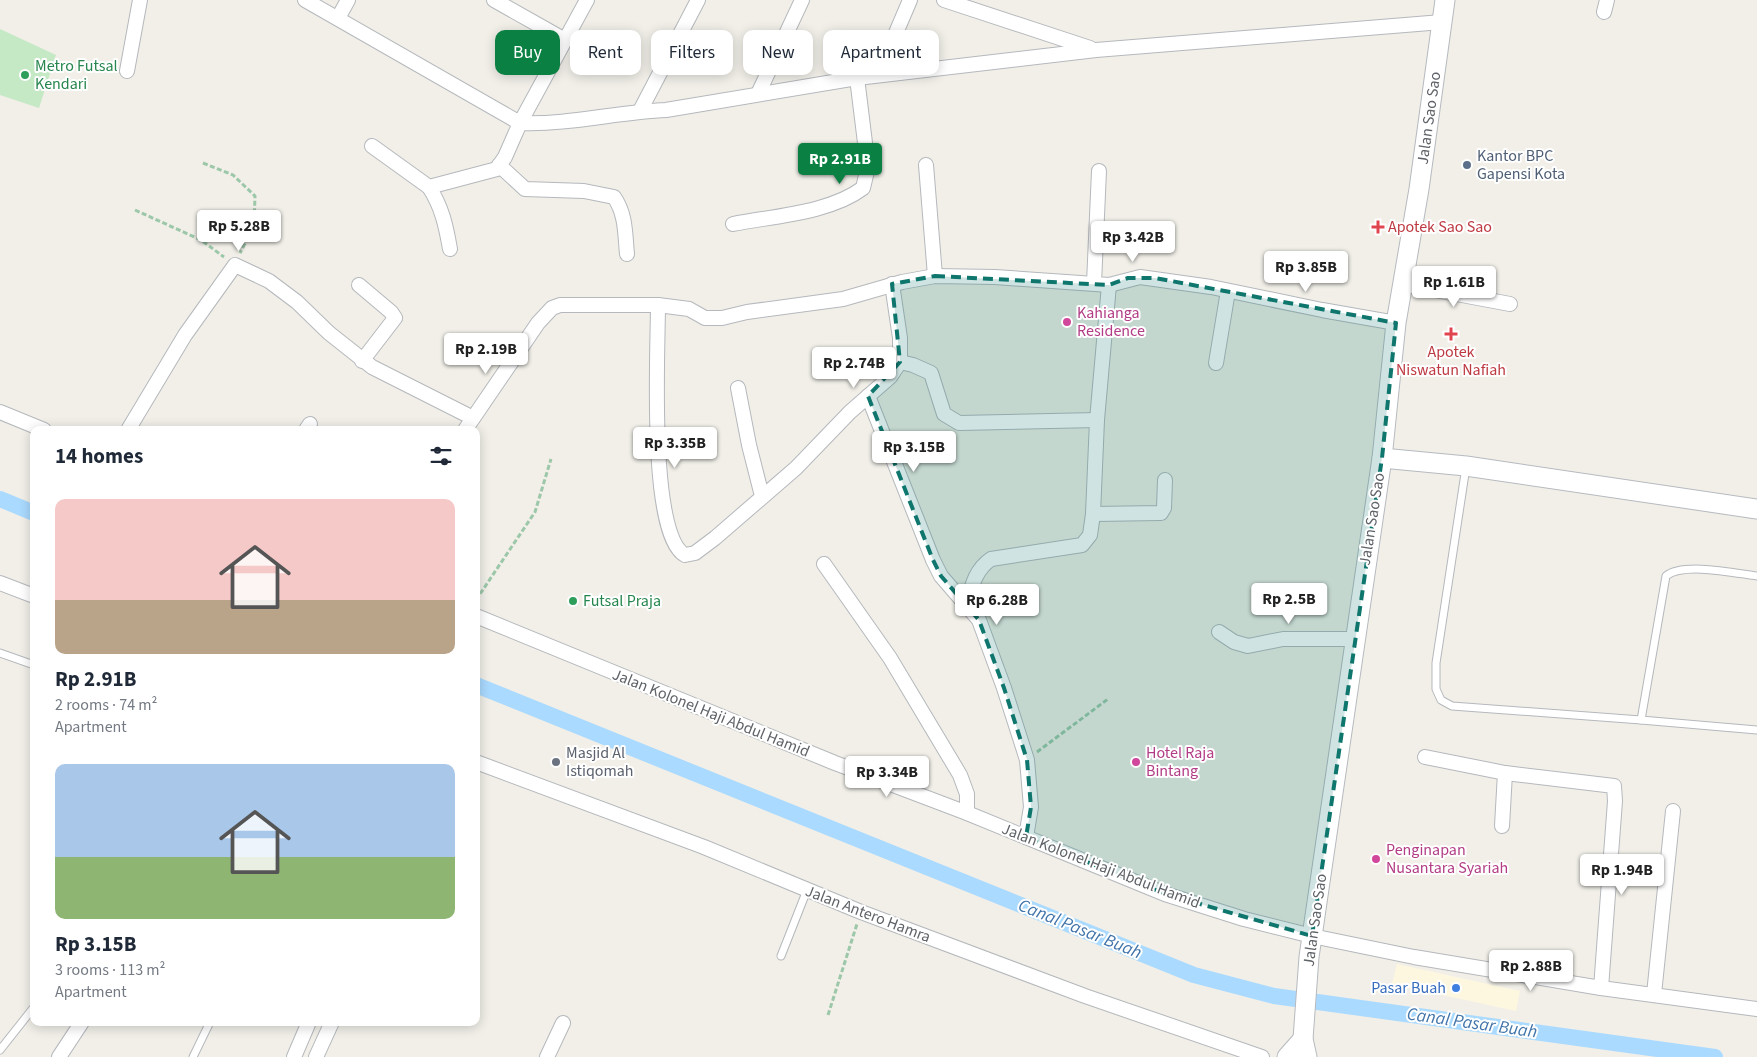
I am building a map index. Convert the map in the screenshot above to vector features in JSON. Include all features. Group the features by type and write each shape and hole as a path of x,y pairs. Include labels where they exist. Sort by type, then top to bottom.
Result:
{"street":[{"path":"127,71 140,0"},
{"path":"306,0 520,123 545,124 640,111 666,110 857,78 1096,50 1442,22"},
{"path":"338,18 348,0"},
{"path":"494,0 564,40"},
{"path":"429,187 497,169 506,157 520,123 587,0"},
{"path":"640,111 698,0"},
{"path":"758,94 802,0"},
{"path":"878,76 910,0"},
{"path":"944,0 1096,50"},
{"name":"Jalan Sao Sao","path":"1287,1057 1305,1048 1309,957 1354,639 1382,458 1396,323 1445,0"},
{"path":"733,224 825,206 842,200 863,188 868,167 857,78"},
{"path":"372,146 429,187 446,222 450,249"},
{"path":"500,165 525,189 584,192 614,197 621,206 626,254"},
{"path":"926,165 935,276"},
{"path":"1094,284 1099,172"},
{"path":"130,426 185,335 235,265 269,281 297,302 362,361 388,377 412,386 473,418"},
{"path":"468,426 538,323 552,308 560,305 658,306 689,309 705,318 722,318 748,312 843,298 892,284 935,276 963,275 1109,285 1128,278 1140,277 1183,282 1396,323"},
{"path":"658,306 656,424 665,516 678,550 685,555 695,553 796,468 868,396 890,377 900,362 900,338 892,284"},
{"path":"1403,284 1510,304"},
{"path":"358,285 391,312 394,318 362,361"},
{"path":"967,604 975,576 983,564 991,559 1082,545 1090,535 1093,514 1097,420 1109,285"},
{"path":"1216,363 1228,291"},
{"path":"900,362 914,365 931,373 944,414 959,423 1097,420"},
{"path":"738,388 749,445 762,496"},
{"path":"868,396 933,560 941,576 967,604 978,620 989,643 1027,760 1031,807 1026,837"},
{"path":"0,412 34,426"},
{"path":"1382,458 1466,466 1757,510"},
{"path":"1093,514 1154,515 1163,512 1165,480"},
{"path":"824,564 890,658 960,775 967,794 966,813"},
{"path":"0,583 30,594"},
{"name":"Jalan Kolonel Haji Abdul Hamid","path":"480,618 835,763 966,813 1165,894 1244,919 1312,936 1414,957 1601,988 1757,1009"},
{"path":"1219,632 1234,642 1248,646 1283,639 1354,639"},
{"path":"1425,757 1505,773 1609,784 1615,788 1601,988"},
{"name":"Jalan Antero Hamra","path":"480,763 704,847 862,912 1085,996 1262,1057"},
{"path":"1502,826 1505,773"},
{"path":"1654,994 1673,811"},
{"path":"547,1057 563,1023"},
{"path":"59,1057 79,1026"},
{"path":"294,1057 307,1026"},
{"path":"316,1057 330,1026"}],"lane":[{"path":"1466,466 1436,663 1436,689 1441,700 1452,706 1757,730"},
{"path":"1641,720 1666,576 1673,570 1691,569 1757,576"},
{"path":"0,653 30,664"},
{"path":"781,956 807,890"},
{"path":"0,1050 30,1013"},
{"path":"194,1057 208,1026"}],"path":[{"path":"135,210 201,240 235,265 254,226 255,196 232,175 203,163"},
{"path":"480,594 535,512 551,459"},
{"path":"1027,760 1108,699"},
{"path":"828,1015 862,912"}],"highlighted area":[{"path":"935,276 1109,285 1128,278 1155,278 1396,323 1382,458 1312,936 1165,894 1026,837 1031,807 1027,760 1004,688 979,620 941,576 933,560 868,396 900,362 892,284"}],"shaded area":[{"name":"Pasar Buah","path":"1397,964 1520,991 1516,1011 1392,984"}],"green space":[{"name":"Metro Futsal Kendari","path":"0,29 56,55 39,108 0,95"}],"waterway":[{"name":"Canal Pasar Buah","path":"0,499 30,511"},
{"name":"Canal Pasar Buah","path":"480,687 1194,975 1274,996 1715,1057"}],"place":[{"name":"Metro Futsal Kendari","path":"25,75"},
{"name":"Kantor BPC Gapensi Kota","path":"1467,165"},
{"name":"Apotek Sao Sao","path":"1378,227"},
{"name":"Kahianga Residence","path":"1067,322"},
{"name":"Apotek Niswatun Nafiah","path":"1451,334"},
{"name":"Futsal Praja","path":"573,601"},
{"name":"Masjid Al Istiqomah","path":"556,762"},
{"name":"Hotel Raja Bintang","path":"1136,762"},
{"name":"Penginapan Nusantara Syariah","path":"1376,859"},
{"name":"Pasar Buah","path":"1456,988"}]}
